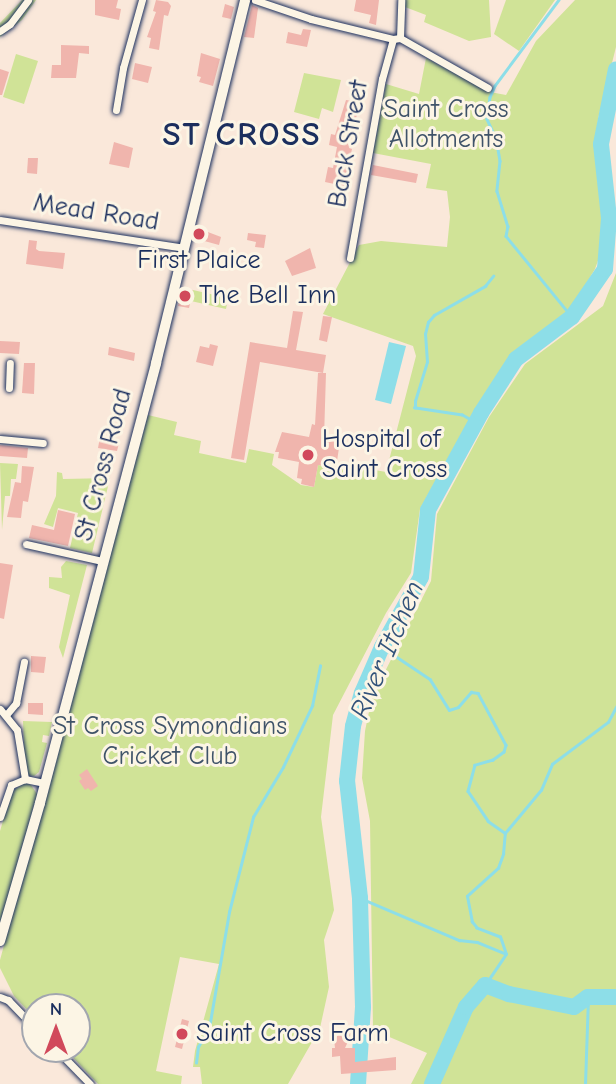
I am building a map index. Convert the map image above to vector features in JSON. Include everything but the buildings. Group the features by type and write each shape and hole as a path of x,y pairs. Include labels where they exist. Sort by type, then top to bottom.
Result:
{"main road":[{"name":"St Cross Road","path":"0,940 185,248 245,0"}],"street":[{"path":"0,30 10,24 28,0"},
{"path":"116,110 122,68 142,0"},
{"path":"255,0 311,19 396,39 488,88"},
{"name":"Back Street","path":"350,258 382,79 396,39 401,0"},
{"name":"Mead Road","path":"0,220 185,248"},
{"path":"9,388 10,363"},
{"path":"0,374 9,374"},
{"path":"0,439 43,443"},
{"path":"26,544 102,561"},
{"path":"6,715 16,703 24,662"},
{"path":"0,709 21,741 25,779"},
{"path":"0,817 11,785 25,779 44,783"},
{"path":"0,997 8,1000 21,1013"},
{"path":"70,1063 90,1084"}],"green space":[{"path":"22,0 36,0 22,20 0,37 0,23"},
{"path":"404,0 489,0 491,37 469,41 424,22 426,15 405,7"},
{"path":"506,0 555,0 519,51 494,34"},
{"path":"575,0 616,0 616,47 598,119 596,154 602,190 600,255 595,269 566,317 514,351 475,409 420,509 411,573 386,613 333,715 321,817 334,910 324,940 329,987 320,1028 288,1084 202,1084 200,1067 193,1067 195,1051 219,964 180,957 156,1071 182,1076 181,1084 98,1084 78,1063 91,1063 91,993 21,993 21,1003 14,996 0,968 0,960 148,415 177,422 174,435 201,441 199,453 246,463 249,449 274,454 272,465 301,485 314,487 318,465 335,468 336,463 386,472 416,356 413,346 323,314 359,245 381,241 447,247 450,217 447,191 426,188 431,164 373,153 386,84 419,94 426,58 490,92 506,95 536,41"},
{"path":"16,54 38,61 24,104 3,97"},
{"path":"304,73 341,80 333,112 322,108 319,119 294,112"},
{"path":"616,273 616,1084 411,1084 427,1053 373,1030 370,821 362,778 365,731 372,697 431,581 437,514 489,417 525,364 603,306"},
{"path":"193,290 228,298 226,309 191,301"},
{"path":"0,463 18,464 16,479 11,479 10,496 5,496 2,530"},
{"path":"57,472 62,473 63,479 110,478 92,553 70,548 78,513 58,508 53,527 44,524 56,496"},
{"path":"66,561 87,565 63,658 59,647 70,595 49,588 49,577 62,578 61,567"},
{"path":"23,721 52,722 49,736 43,735 42,742 47,743 39,772 34,776 25,771"},
{"path":"25,783 31,785 37,794 0,926 0,831 12,791"}],"water":[{"path":"389,342 406,346 391,404 375,400"}],"waterway":[{"path":"559,0 495,86 490,97 487,119 496,138 500,161 497,191 508,226 506,236 572,317"},
{"name":"River Itchen","path":"358,1084 363,1007 360,898 347,781 353,726 362,693 382,647 421,577 428,510 481,413 516,359 572,317 605,269 609,218 601,144 616,69"},
{"path":"476,423 462,415 415,408 415,401 427,362 425,334 428,322 434,315 485,286 493,276"},
{"path":"382,647 430,679 449,710 458,707 471,692 478,693 506,745 504,752 493,760 475,765 468,791 488,821 505,833"},
{"path":"196,1063 198,1047 209,1028 229,912 253,817 283,767 312,706 320,666"},
{"path":"485,985 506,954 500,937 477,928 472,922 467,896 498,868 503,854 505,833 541,790 552,764 608,722 616,707"},
{"path":"360,898 459,940 477,942 506,954"},
{"path":"432,1084 466,1007 485,985 509,994 574,1007 588,997 616,997"},
{"path":"585,1084 588,997"}],"place":[{"name":"First Plaice","path":"199,234"},
{"name":"The Bell Inn","path":"185,296"},
{"name":"Hospital of Saint Cross","path":"308,455"},
{"name":"Saint Cross Farm","path":"182,1034"}],"district":[{"name":"ST CROSS","path":"242,135"}],"park label":[{"name":"Saint Cross Allotments","path":"446,125"},
{"name":"St Cross Symondians Cricket Club","path":"170,742"}]}
